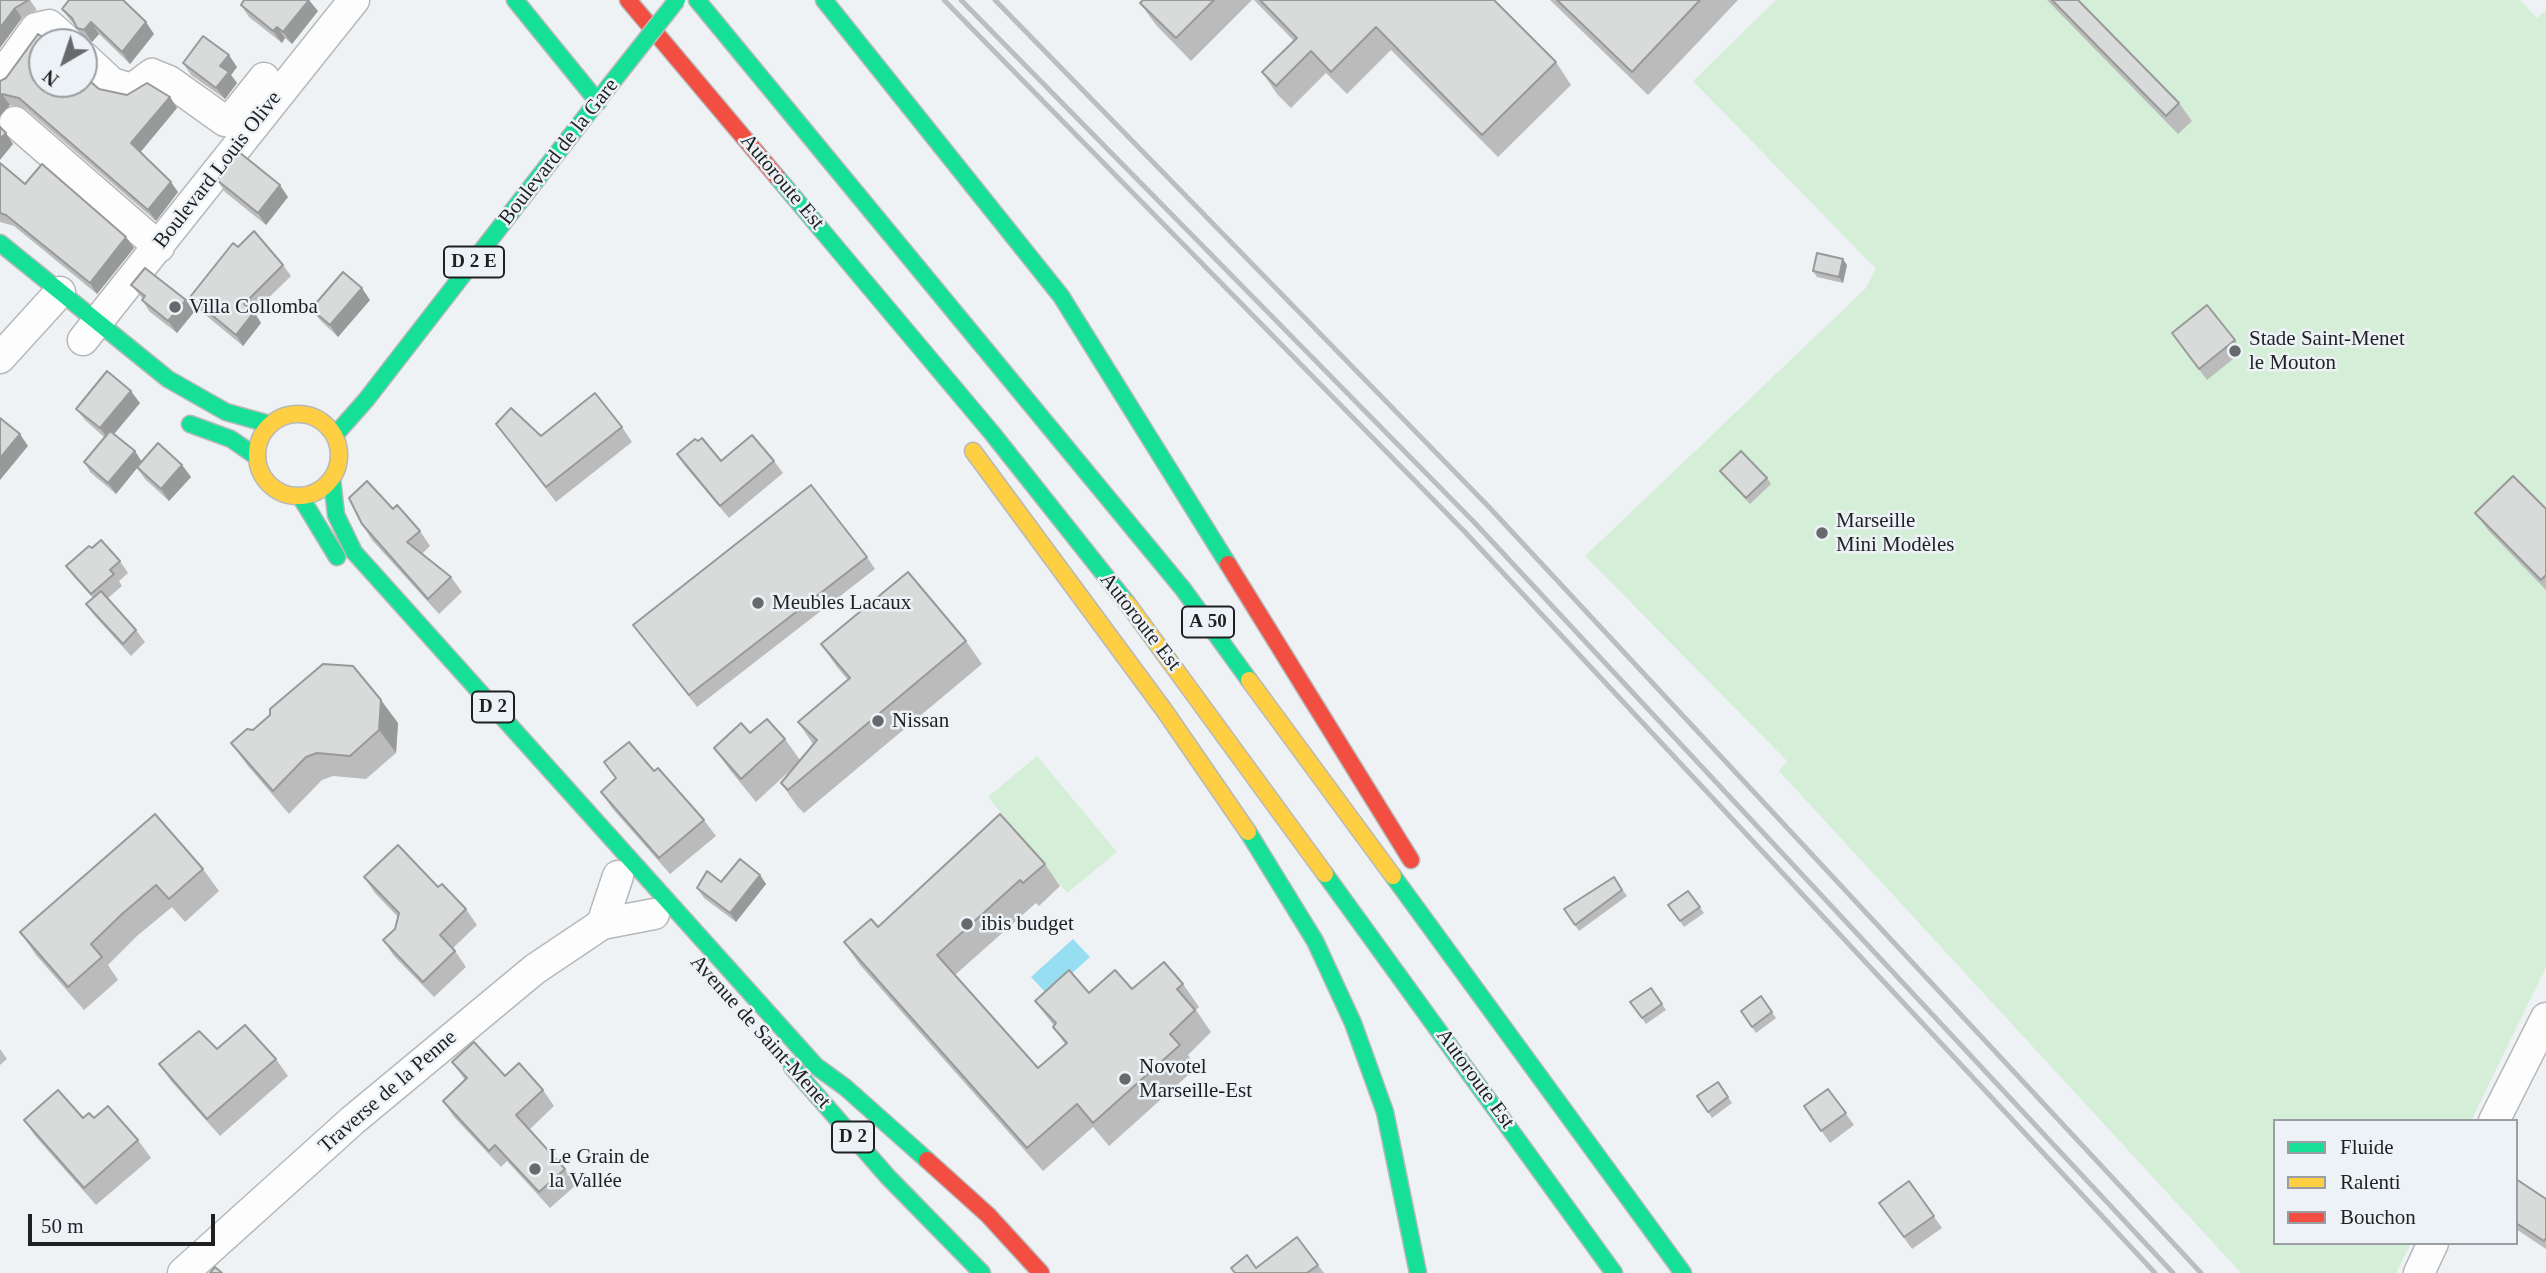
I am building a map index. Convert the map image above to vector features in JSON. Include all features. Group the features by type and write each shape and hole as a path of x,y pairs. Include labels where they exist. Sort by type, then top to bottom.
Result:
{"main road":[{"path":"515,0 598,102"},
{"name":"Autoroute Est","path":"628,0 992,433 1148,630 1614,1273"},
{"name":"Boulevard de la Gare","path":"335,435 375,389 677,0"},
{"name":"A 50","path":"697,0 1183,589 1683,1273"},
{"path":"824,0 1061,296 1418,871"},
{"path":"725,114 888,335"},
{"path":"0,243 67,320 197,398 226,412 269,424"},
{"path":"297,413 312,415 326,423 335,435 340,450 339,465 332,479 318,491 300,496 287,495 266,481 257,457 259,439 269,424 282,416 297,413"},
{"path":"177,416 195,428 231,439 257,457"},
{"path":"961,434 1164,710 1256,845 1315,941 1353,1023 1385,1112 1418,1273"},
{"name":"Avenue de Saint-Menet","path":"332,479 336,515 354,552 683,921 816,1066 846,1088 988,1215 1041,1273"},
{"path":"300,496 340,559 392,619"},
{"path":"1461,942 1563,1106"},
{"name":"Avenue de Saint-Menet","path":"782,1056 888,1177 982,1273"},
{"path":"816,1066 896,1154"},
{"path":"994,1246 1020,1273"}],"street":[{"name":"Boulevard Louis Olive","path":"0,358 67,320 159,247 292,75 354,0"},
{"path":"36,28 49,25 52,28"},
{"path":"0,78 28,39"},
{"path":"98,70 112,83 132,89 152,74 169,81 225,121 232,118 271,69 284,68 292,75"},
{"path":"15,122 159,247"},
{"name":"Traverse de la Penne","path":"183,1273 353,1120 535,969 602,924 634,893 602,924"},
{"path":"2495,1119 2546,1018"},
{"path":"2419,1273 2432,1245"}],"green space":[{"path":"1776,0 2520,0 2537,18 2546,10 2546,967 2472,1119 2273,1119 2273,1245 2410,1245 2396,1273 2241,1273 1779,771 1787,761 1585,556 1865,289 1876,269 1693,81"},
{"path":"1037,756 1117,852 1067,893 988,797"}],"water":[{"path":"1073,939 1090,957 1048,995 1031,977"}],"building":[{"path":"0,0 29,0 15,8 0,28"},
{"path":"69,0 123,0 146,22 122,52 91,22 86,28 77,28 72,18 62,9"},
{"path":"244,0 309,0 283,32 277,27 273,31 241,5"},
{"path":"1143,0 1214,0 1176,38 1140,3"},
{"path":"1260,0 1494,0 1556,62 1482,135 1376,27 1331,72 1311,51 1276,86 1262,72 1297,38"},
{"path":"1557,0 1700,0 1632,72"},
{"path":"2052,0 2078,0 2179,103 2166,116"},
{"path":"203,36 229,55 220,66 229,72 216,88 183,63"},
{"path":"28,48 28,98 98,98 98,88 127,95 147,83 170,97 131,143 171,182 148,210 19,98 2,94 0,97 0,81 6,78"},
{"path":"0,127 6,133 0,139"},
{"path":"239,152 280,185 258,213 217,180"},
{"path":"0,163 25,184 42,164 126,237 90,283 6,215 0,213"},
{"path":"254,231 283,265 244,304 254,312 236,335 190,297 233,243 238,247"},
{"path":"1817,253 1843,259 1839,277 1813,271"},
{"path":"145,268 186,300 168,321 142,300 145,296 131,285"},
{"path":"343,272 362,288 330,325 311,309"},
{"path":"2207,305 2235,340 2199,369 2172,333"},
{"path":"107,371 131,391 100,428 76,409"},
{"path":"595,393 622,427 546,487 496,424 511,408 541,436"},
{"path":"0,418 20,434 0,458"},
{"path":"110,431 135,451 108,483 84,462"},
{"path":"752,435 774,461 720,506 677,454 695,439 698,441 702,438 721,461"},
{"path":"158,443 182,465 161,489 137,467"},
{"path":"1741,451 1767,478 1746,498 1720,471"},
{"path":"2513,476 2546,509 2546,575 2541,580 2475,513"},
{"path":"367,481 393,509 397,505 420,531 407,542 451,577 428,599 362,524 349,498"},
{"name":"Meubles Lacaux","path":"811,485 867,557 689,695 633,625"},
{"path":"101,540 120,561 110,570 114,574 91,594 66,566 89,546 92,548"},
{"path":"908,572 966,641 788,790 781,783 817,740 798,722 850,678 821,644"},
{"path":"101,591 136,630 123,644 86,604"},
{"path":"323,664 353,666 381,700 379,730 350,756 317,753 306,757 273,791 231,743 247,729 253,730 270,715 270,709"},
{"path":"767,719 785,739 741,779 714,748 741,723 750,733"},
{"path":"629,742 654,771 658,768 704,820 659,858 601,792 616,778 604,762"},
{"path":"155,814 203,869 169,899 156,885 122,914 91,944 102,957 68,987 20,932"},
{"path":"1000,814 1045,864 1023,883 1020,880 937,955 1038,1068 1067,1043 1053,1027 1056,1023 1035,1001 1069,970 1089,993 1115,970 1132,989 1164,962 1183,984 1177,989 1195,1010 1170,1034 1180,1045 1093,1123 1077,1104 1027,1148 844,942 871,919 878,927"},
{"path":"398,845 438,887 442,884 466,909 440,935 455,951 423,982 383,940 395,929 399,913 364,877"},
{"path":"740,859 760,875 730,913 697,888 707,871 721,882"},
{"path":"1614,877 1622,890 1575,925 1564,909"},
{"path":"1688,891 1700,907 1680,921 1668,905"},
{"path":"1651,988 1662,1004 1642,1018 1630,1002"},
{"path":"1761,996 1772,1012 1752,1027 1741,1011"},
{"path":"245,1025 276,1059 207,1119 159,1064 199,1031 217,1049"},
{"path":"474,1042 505,1076 519,1063 543,1090 516,1115 565,1169 539,1192 495,1145 489,1151 443,1101 467,1078 452,1062"},
{"path":"1718,1082 1728,1097 1708,1112 1697,1096"},
{"path":"1828,1089 1846,1113 1821,1131 1804,1106"},
{"path":"58,1090 83,1118 89,1113 94,1118 108,1106 138,1140 84,1188 24,1120"},
{"path":"2518,1180 2546,1199 2544,1241 2518,1224"},
{"path":"1909,1181 1934,1216 1904,1237 1879,1203"},
{"path":"1297,1237 1318,1265 1307,1273 1235,1273 1231,1268 1247,1255 1256,1268"},
{"path":"215,1267 222,1273 210,1273"}],"railway":[{"path":"944,0 1464,531 2155,1273"},
{"path":"961,0 1473,521 2173,1273"},
{"path":"995,0 1488,506 2201,1273"}],"traffic: fast":[{"path":"515,0 598,102"},
{"path":"610,85 677,0"},
{"path":"697,0 1183,589 1249,680"},
{"path":"824,0 1061,296 1228,564"},
{"path":"335,435 366,400 610,85"},
{"path":"777,177 992,433 1127,603"},
{"path":"0,243 168,379 226,412 269,424"},
{"path":"190,424 231,439 257,457"},
{"path":"332,479 336,515 354,552 816,1066 846,1088 927,1160"},
{"path":"300,496 337,557"},
{"path":"1248,832 1315,941 1353,1023 1385,1112 1418,1273"},
{"path":"1325,874 1614,1273"},
{"path":"1393,876 1683,1273"},
{"path":"792,1067 888,1177 982,1273"}],"traffic: slow":[{"path":"298,414 314,417 327,426 336,439 339,455 336,471 327,484 314,493 298,496 282,493 269,484 260,471 257,455 260,439 269,426 282,417 298,414"},
{"path":"973,451 1164,710 1248,832"},
{"path":"1127,603 1325,874"},
{"path":"1249,680 1393,876"}],"traffic: jam":[{"path":"628,0 777,177"},
{"path":"1228,564 1411,860"},
{"path":"927,1160 988,1215 1041,1273"}],"place":[{"name":"Villa Collomba","path":"175,307"},
{"name":"Stade Saint-Menet le Mouton","path":"2235,351"},
{"name":"Marseille Mini Modèles","path":"1822,533"},
{"name":"Meubles Lacaux","path":"758,603"},
{"name":"Nissan","path":"878,721"},
{"name":"ibis budget","path":"967,924"},
{"name":"Novotel Marseille-Est","path":"1125,1079"},
{"name":"Le Grain de la Vallée","path":"535,1169"}]}
